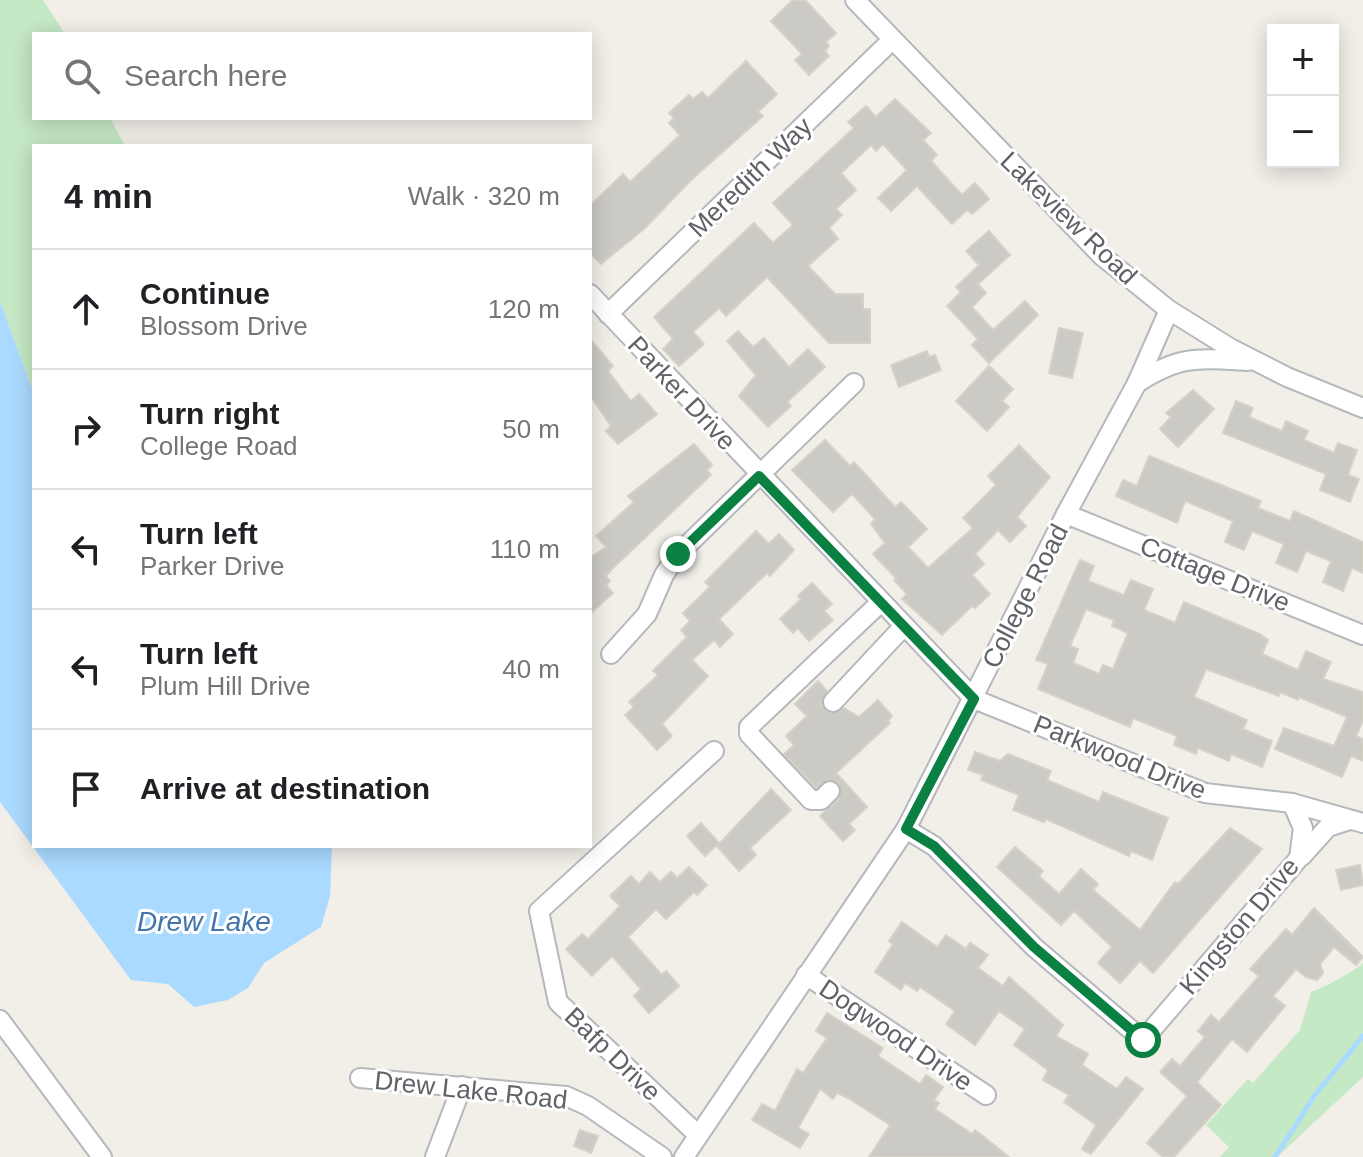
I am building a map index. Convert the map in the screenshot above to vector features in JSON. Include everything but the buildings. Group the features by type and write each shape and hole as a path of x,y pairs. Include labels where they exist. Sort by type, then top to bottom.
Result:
{"street":[{"name":"Lakeview Road","path":"855,0 891,41 1102,256 1169,310 1257,362 1363,408"},
{"name":"Meredith Way","path":"608,314 891,41"},
{"name":"Parker Drive","path":"592,296 759,476 974,699"},
{"name":"College Road","path":"684,1157 906,829 1066,514 1137,383 1169,310"},
{"path":"1137,383 1166,364 1186,360 1257,362"},
{"path":"611,654 647,614 664,575 678,554 854,383"},
{"name":"Cottage Drive","path":"1066,514 1363,635"},
{"path":"830,791 821,800 811,800 749,734 749,727 880,603"},
{"path":"833,702 903,627"},
{"name":"Parkwood Drive","path":"974,699 1205,793 1292,803 1357,822"},
{"name":"Bafp Drive","path":"698,1135 558,1002 539,911 714,751"},
{"name":"Kingston Drive","path":"906,829 934,846 1034,947 1143,1040 1299,858 1304,837 1301,818 1292,803"},
{"path":"1290,870 1328,827 1357,822"},
{"name":"Dogwood Drive","path":"806,975 986,1095"},
{"path":"0,1020 102,1157"},
{"name":"Drew Lake Road","path":"360,1078 566,1096 588,1106 662,1157"},
{"path":"435,1157 462,1086"}],"green space":[{"path":"0,0 43,0 64,32 32,32 32,120 111,120 124,144 32,144 32,389 0,301"},
{"path":"1363,963 1363,1077 1277,1157 1220,1157 1229,1147 1206,1125 1248,1079 1253,1083 1300,1030 1311,992"}],"water":[{"name":"Drew Lake","path":"0,301 32,389 32,845 0,802"},
{"name":"Drew Lake","path":"34,848 332,848 330,896 321,927 264,963 248,988 228,1000 194,1007 168,984 131,980"}],"waterway":[{"path":"1275,1157 1315,1095 1363,1036"}],"route":[{"path":"678,554 759,476 974,699 906,829 941,852 1034,947 1143,1040"}]}
